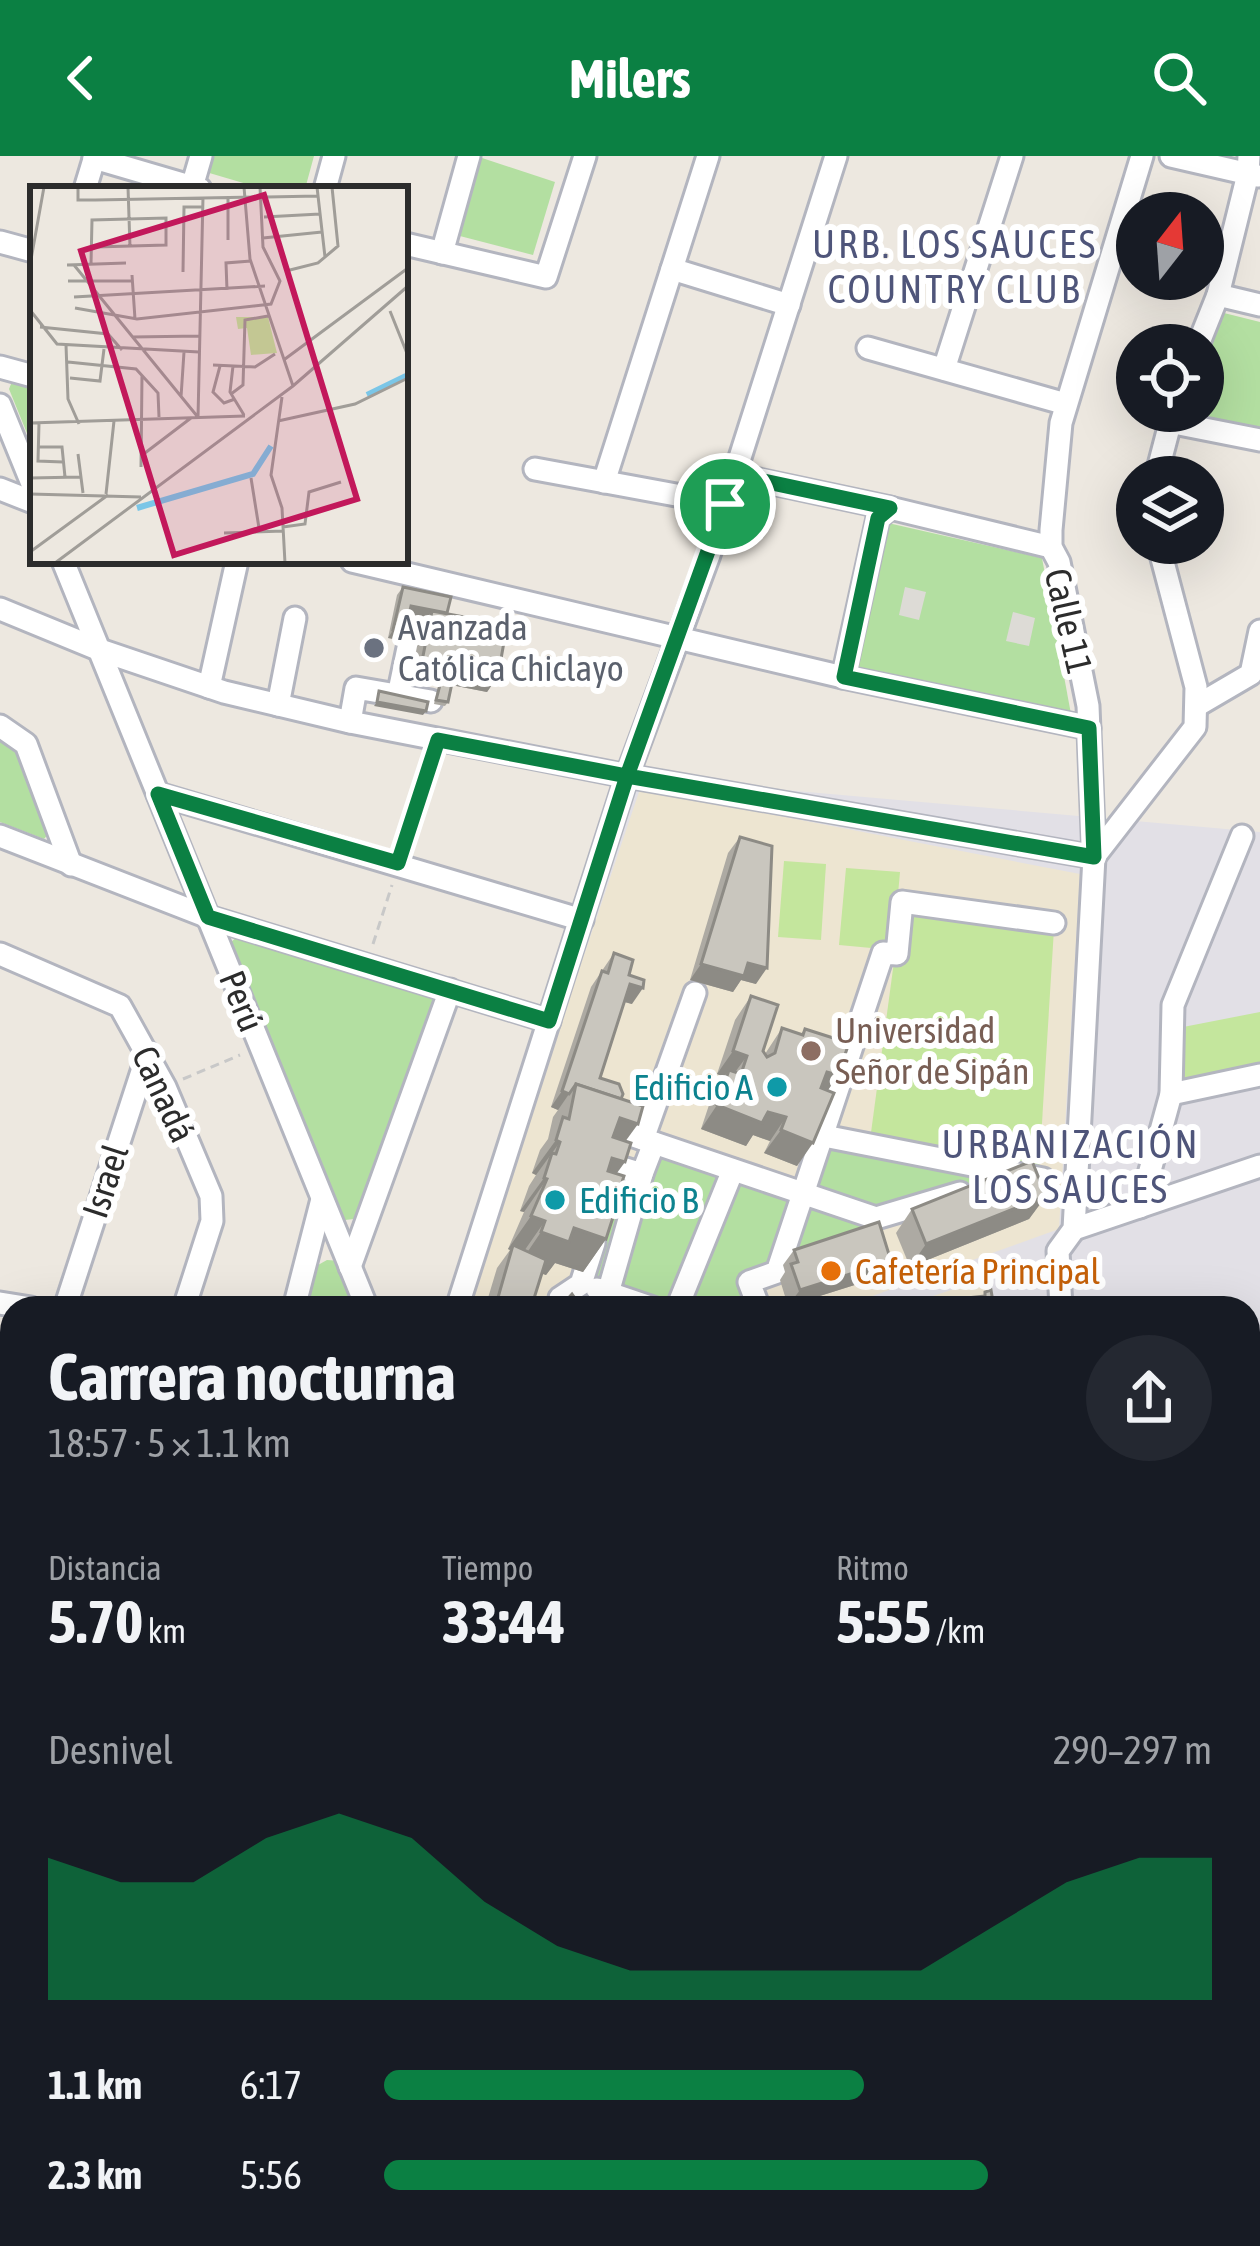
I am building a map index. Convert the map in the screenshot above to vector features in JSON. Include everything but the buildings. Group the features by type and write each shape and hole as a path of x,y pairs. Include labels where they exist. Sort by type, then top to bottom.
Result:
{"street":[{"path":"196,186 201,156"},
{"path":"326,186 334,156"},
{"path":"442,253 470,156"},
{"path":"408,245 547,277 585,156"},
{"path":"604,482 708,156"},
{"path":"461,1296 627,776 735,475 836,156"},
{"path":"944,369 1012,156"},
{"name":"Calle 11","path":"1060,1296 1058,1251 1074,1229 1094,857 1089,728 1059,562 1051,547 1061,423 1142,156"},
{"path":"1171,156 1252,169 1224,270"},
{"path":"86,186 94,157 189,186"},
{"path":"0,242 30,250"},
{"path":"672,269 789,305"},
{"path":"1224,297 1260,305"},
{"path":"868,348 1066,404"},
{"path":"0,368 30,375"},
{"path":"0,405 30,479"},
{"path":"1224,430 1260,440"},
{"path":"535,469 725,504"},
{"path":"735,475 1051,547"},
{"path":"0,489 30,501"},
{"path":"844,677 878,518 890,508"},
{"name":"Perú","path":"64,564 363,1296"},
{"path":"209,686 236,564"},
{"path":"365,564 844,677 1089,728"},
{"path":"0,610 209,686 350,722 627,776 1094,857 1195,727 1198,705 1163,564"},
{"path":"278,705 296,618"},
{"path":"398,695 413,625"},
{"path":"1198,705 1256,676 1260,631"},
{"path":"350,722 356,688 430,701"},
{"path":"0,726 26,744 70,865"},
{"path":"158,794 582,920"},
{"path":"0,836 208,917 549,1021"},
{"path":"1141,1207 1171,1094 1173,1004 1242,836"},
{"path":"754,1296 749,1282 777,1272 883,953 897,954 902,902 1054,923"},
{"name":"Canadá","path":"0,954 120,1006 148,1053 211,1196 212,1221 188,1296"},
{"path":"350,1267 450,990"},
{"path":"608,1294 695,993"},
{"name":"Israel","path":"69,1296 148,1053"},
{"path":"1171,1094 1260,1075"},
{"path":"613,1129 876,1218 1032,1177 824,1136"},
{"path":"563,1296 581,1284 616,1166 642,1174"},
{"path":"1074,1229 1260,1166"},
{"path":"682,1296 733,1170"},
{"path":"297,1296 322,1198"},
{"path":"597,1234 623,1241"},
{"path":"581,1284 614,1296"}],"path":[{"path":"366,966 438,740"},
{"path":"165,1087 261,1046"}],"shaded area":[{"path":"905,587 926,592 919,620 899,615"},
{"path":"1013,612 1035,618 1029,646 1006,641"},
{"name":"Universidad Señor de Sipán","path":"627,776 1260,832 1260,1296 461,1296"},
{"name":"Universidad Señor de Sipán","path":"640,789 1080,874 1059,1229 872,1296 469,1296"},
{"path":"987,1278 992,1296 933,1296"}],"green space":[{"path":"210,156 314,156 306,186 254,186 206,172"},
{"path":"476,156 555,182 533,255 456,235"},
{"path":"1220,312 1260,322 1260,429 1224,422 1224,324 1216,324"},
{"path":"13,379 30,384 30,441 9,389"},
{"path":"888,523 1042,558 1071,714 856,668"},
{"path":"0,731 15,743 50,832 44,839 0,822"},
{"path":"784,861 826,864 821,940 778,937"},
{"path":"846,868 900,872 893,950 839,945"},
{"path":"902,902 1054,929 1039,1171 870,1140"},
{"path":"239,935 427,993 436,1003 363,1218 345,1220 230,943"},
{"path":"1260,1012 1260,1065 1183,1080 1173,1029"},
{"path":"828,1141 1000,1175 1008,1185 773,1267 759,1296 628,1296 575,1279 606,1163 649,1176 658,1150 806,1202"},
{"path":"341,1261 354,1296 309,1296 318,1265"}],"place":[{"name":"Avanzada Católica Chiclayo","path":"374,648"},
{"name":"Universidad Señor de Sipán","path":"811,1051"},
{"name":"Edificio A","path":"777,1087"},
{"name":"Edificio B","path":"555,1200"},
{"name":"Cafetería Principal","path":"831,1271"}],"district":[{"name":"URB. LOS SAUCES COUNTRY CLUB","path":"955,266"},
{"name":"URBANIZACIÓN LOS SAUCES","path":"1071,1166"}],"route":[{"path":"725,504 627,776 438,740 398,863 158,794 208,917 549,1021 627,776 1094,857 1089,728 844,677 878,518 890,508 735,475 725,504"}]}
